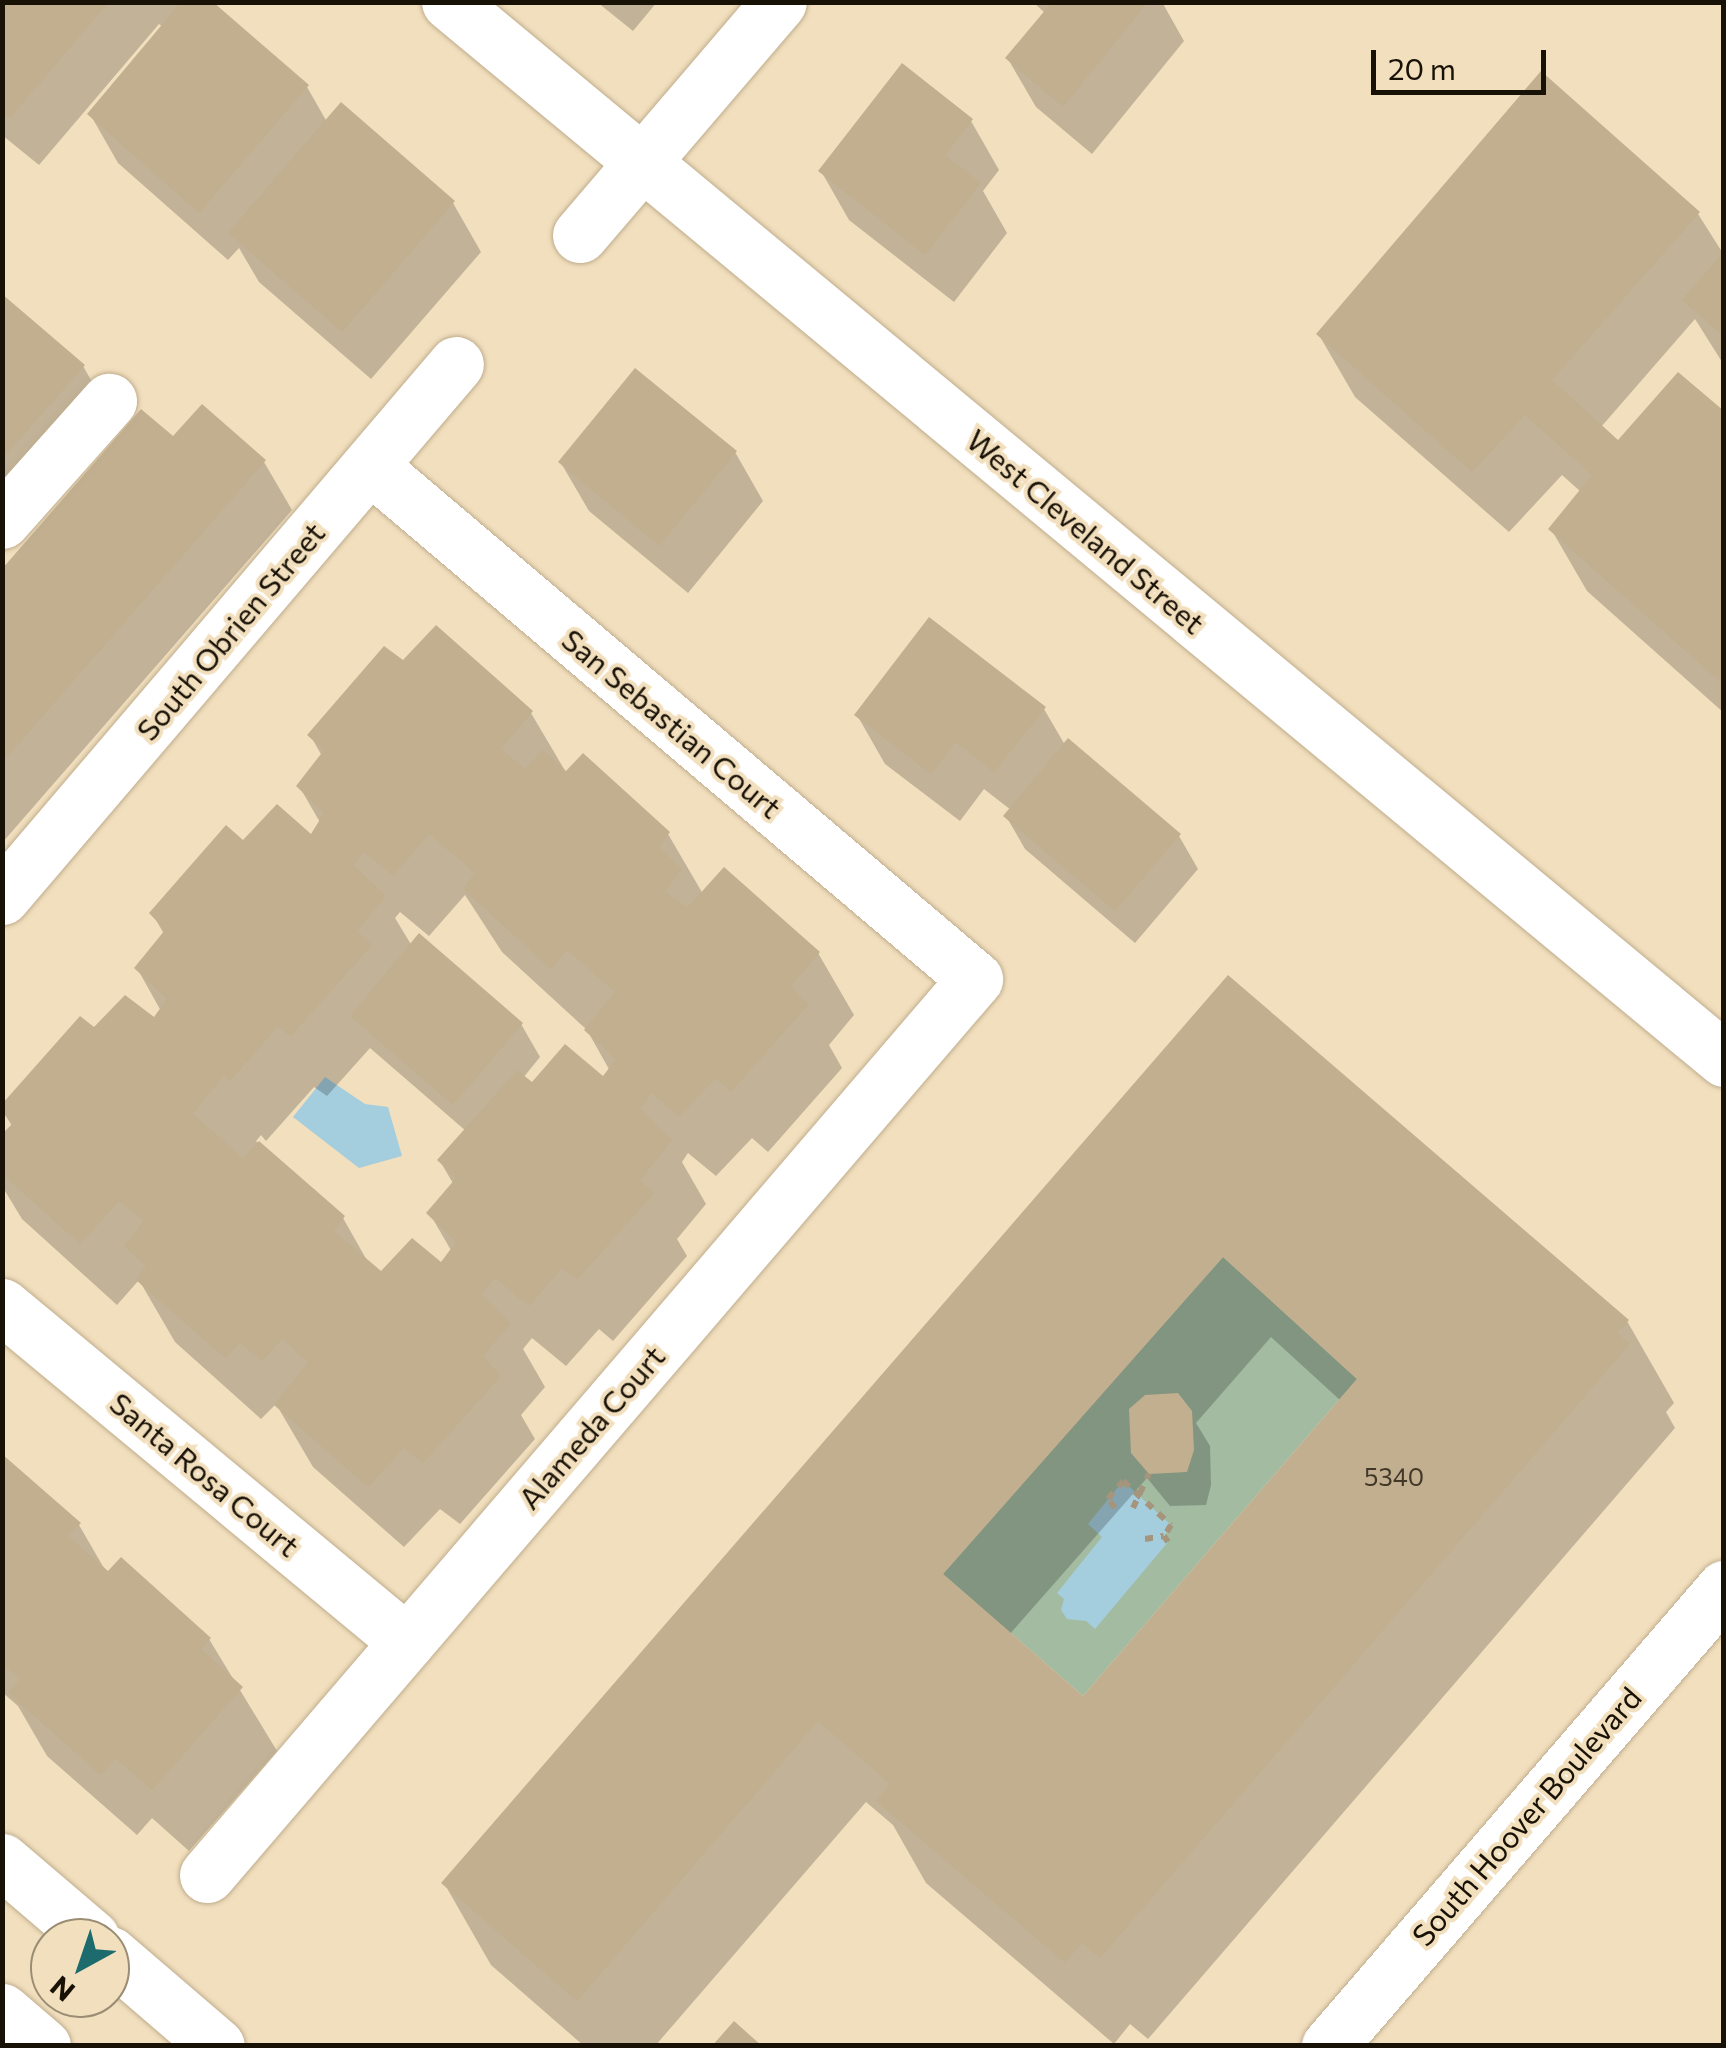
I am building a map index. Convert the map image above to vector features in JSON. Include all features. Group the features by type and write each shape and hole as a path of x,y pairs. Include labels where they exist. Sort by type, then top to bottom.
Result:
{"street":[{"name":"West Cleveland Street","path":"450,2 1724,1058"},
{"path":"580,235 779,2"},
{"name":"South Obrien Street","path":"2,897 456,364"},
{"path":"7,508 109,401"},
{"name":"San Sebastian Court","path":"370,466 974,979"},
{"name":"Alameda Court","path":"207,1875 974,979"},
{"name":"Santa Rosa Court","path":"2,1306 407,1642"},
{"name":"South Hoover Boulevard","path":"1329,2046 1724,1588"},
{"path":"2,1861 69,1918"},
{"path":"130,1971 217,2046"},
{"path":"2,2011 44,2046"}],"path":[{"path":"1133,1508 1149,1474"},
{"path":"1115,1508 1108,1499 1123,1481 1171,1525 1166,1539 1145,1538"}],"green space":[{"path":"1223,1257 1357,1379 1083,1696 943,1574"}],"water":[{"path":"325,1077 365,1104 388,1107 402,1156 359,1168 293,1117"},
{"path":"1123,1481 1171,1525 1164,1536 1168,1542 1095,1629 1086,1621 1067,1619 1061,1610 1064,1599 1057,1593 1102,1537 1088,1524"}],"building":[{"path":"2,2 109,2 10,118 2,112"},
{"path":"181,2 213,2 309,85 199,213 87,114"},
{"path":"1052,2 1148,2 1063,107 1005,58"},
{"path":"902,63 973,119 945,155 981,183 925,255 818,171"},
{"path":"1541,71 1700,212 1552,380 1618,440 1678,372 1724,411 1724,685 1548,529 1592,475 1525,415 1472,472 1316,334"},
{"path":"341,102 455,201 342,332 228,233"},
{"path":"1724,252 1724,337 1682,300"},
{"path":"2,294 85,365 2,459"},
{"path":"635,368 737,451 659,546 558,462"},
{"path":"202,404 266,460 2,763 2,569 141,409 173,436"},
{"path":"929,617 1046,707 994,772 956,742 931,774 854,715"},
{"path":"436,625 533,711 501,749 525,769 543,750 566,771 583,753 670,832 659,847 682,869 665,891 687,908 724,867 820,952 791,986 808,1005 731,1092 716,1078 679,1116 651,1093 640,1109 672,1140 640,1180 654,1193 577,1280 562,1268 529,1306 495,1278 481,1295 511,1323 483,1356 501,1376 423,1463 404,1448 368,1487 274,1405 308,1362 282,1339 262,1361 240,1343 225,1358 136,1280 146,1266 124,1246 144,1221 119,1201 80,1244 2,1174 2,1134 13,1123 2,1112 2,1104 80,1016 94,1027 125,995 154,1017 167,999 134,968 165,930 149,913 226,825 243,840 277,804 311,834 324,813 296,786 324,750 307,735 384,646 403,660","holes":["429,834 475,873 463,889 551,969 567,950 615,992 584,1030 616,1059 603,1076 565,1044 532,1082 517,1070 437,1160 456,1178 426,1213 456,1242 441,1262 412,1238 381,1271 334,1231 345,1216 259,1141 243,1158 193,1114 224,1075 230,1081 277,1027 291,1036 372,945 357,931 386,896 353,865 364,852 393,876"]},
{"path":"1068,738 1181,834 1115,911 1003,816"},
{"path":"419,933 523,1023 453,1105 350,1016"},
{"path":"1228,975 1629,1320 1617,1333 1630,1344 1100,1958 1082,1943 1065,1963 876,1801 890,1784 818,1721 577,2001 441,1883","holes":["1223,1257 1357,1379 1083,1696 943,1574"]},
{"path":"1178,1393 1192,1411 1194,1450 1187,1472 1149,1474 1131,1453 1129,1409 1145,1395"},
{"path":"2,1454 81,1523 68,1536 108,1571 121,1557 211,1638 201,1649 243,1687 152,1790 115,1758 101,1775 8,1693 20,1679 2,1664"},
{"path":"734,2021 762,2046 712,2046"}]}
